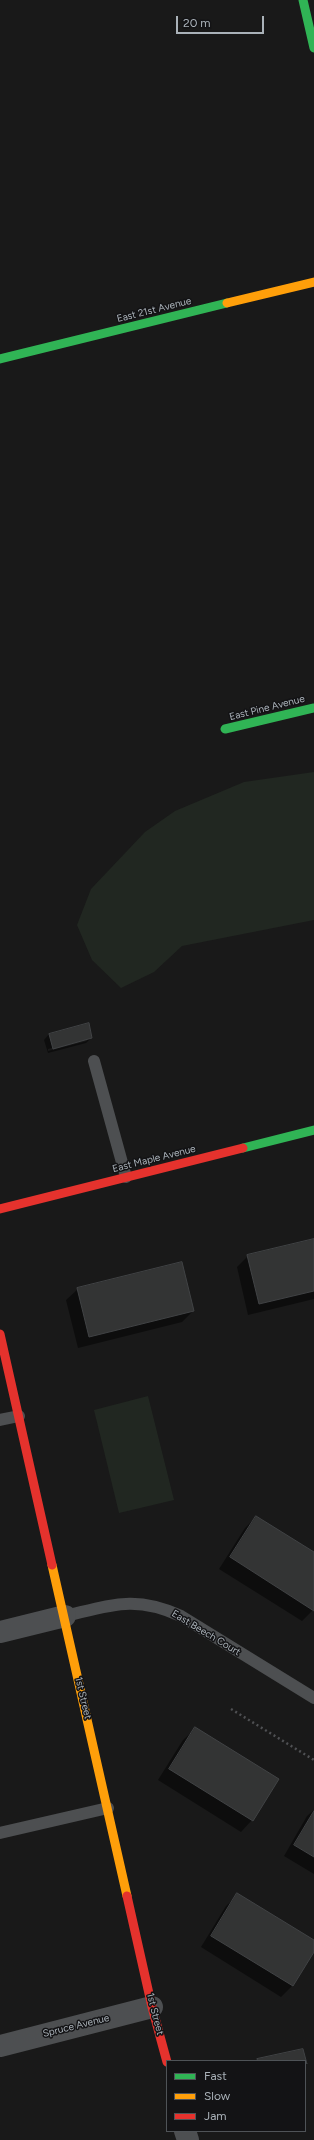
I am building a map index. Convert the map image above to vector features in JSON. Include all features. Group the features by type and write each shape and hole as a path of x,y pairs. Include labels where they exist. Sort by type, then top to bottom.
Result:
{"street":[{"path":"303,0 314,48"},
{"name":"East 21st Avenue","path":"0,359 314,282"},
{"name":"East Pine Avenue","path":"225,729 314,708"},
{"name":"East Maple Avenue","path":"0,1209 314,1130"},
{"name":"1st Street","path":"0,1334 65,1616 152,2007 166,2060"},
{"path":"0,1632 65,1616"},
{"name":"Spruce Avenue","path":"0,2046 152,2007"}],"lane":[{"path":"94,1061 126,1177"},
{"path":"0,1420 19,1416"},
{"name":"East Beech Court","path":"65,1616 120,1604 139,1603 160,1607 181,1616 314,1698"},
{"path":"0,1833 108,1808"}],"path":[{"path":"231,1709 314,1760"}],"shaded area":[{"path":"314,772 314,920 182,946 154,972 121,988 92,960 77,925 91,889 145,832 175,811 244,782"},
{"path":"148,1396 174,1500 119,1513 94,1410"}],"building":[{"path":"89,1023 92,1038 53,1049 49,1034"},
{"path":"314,1239 314,1291 259,1304 247,1255"},
{"path":"182,1262 194,1311 89,1337 77,1288"},
{"path":"256,1516 314,1552 314,1611 230,1557"},
{"path":"195,1727 279,1779 253,1821 169,1769"},
{"path":"314,1811 314,1857 294,1845"},
{"path":"237,1893 314,1940 314,1952 293,1986 211,1936"},
{"path":"303,2049 306,2060 258,2060"}],"traffic: fast":[{"path":"303,0 314,48"},
{"path":"0,359 227,303"},
{"path":"225,729 314,708"},
{"path":"243,1148 314,1130"}],"traffic: slow":[{"path":"227,303 314,282"},
{"path":"52,1565 127,1896"}],"traffic: jam":[{"path":"0,1209 243,1148"},
{"path":"0,1334 52,1565"},
{"path":"127,1896 152,2007 166,2060"}]}
